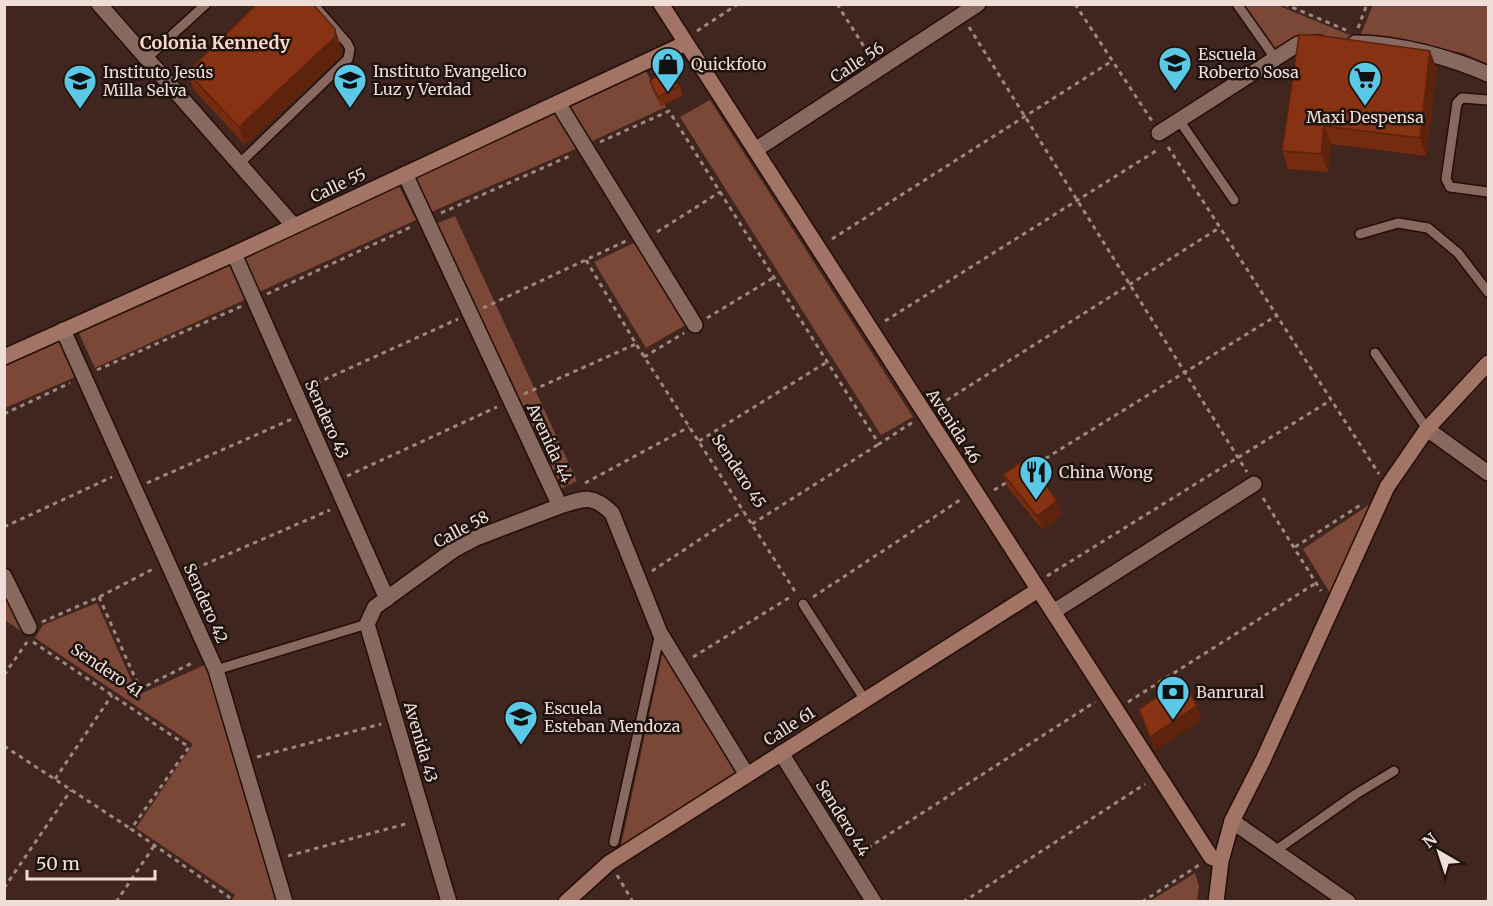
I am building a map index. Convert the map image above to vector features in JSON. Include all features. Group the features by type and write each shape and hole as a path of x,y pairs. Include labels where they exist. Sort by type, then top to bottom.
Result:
{"street":[{"path":"99,4 293,225"},
{"name":"Avenida 46","path":"661,4 1158,776 1216,859"},
{"name":"Calle 56","path":"754,150 978,4"},
{"name":"Calle 55","path":"4,357 234,254 558,103 684,41"},
{"path":"1163,139 1179,120 1298,44 1376,43 1459,62 1488,74"},
{"path":"558,103 695,326"},
{"name":"Avenida 44","path":"405,174 558,502 583,498 600,502 612,513 660,633 747,775"},
{"name":"Sendero 43","path":"234,254 387,599"},
{"name":"Sendero 42","path":"63,330 216,670 285,902"},
{"path":"1216,902 1216,859 1387,487 1427,429 1488,363"},
{"path":"1427,429 1488,473"},
{"path":"1053,612 1254,484"},
{"name":"Calle 58","path":"387,599 465,544 558,502"},
{"path":"4,576 29,633"},
{"name":"Calle 61","path":"566,902 609,863 1036,587"},
{"path":"367,624 375,607 387,599"},
{"name":"Avenida 43","path":"367,624 449,902"},
{"name":"Sendero 44","path":"781,753 874,902"},
{"path":"1232,821 1348,902"}],"lane":[{"path":"147,58 206,4"},
{"path":"239,164 348,58 350,49 347,43 314,4"},
{"path":"1237,4 1275,58"},
{"path":"1488,100 1462,98 1457,103 1446,179 1450,187 1488,192"},
{"path":"1179,120 1234,200"},
{"path":"1360,234 1398,223 1428,228 1458,253 1488,292"},
{"path":"1375,353 1427,429"},
{"path":"803,604 864,700"},
{"path":"216,670 367,624"},
{"path":"614,842 660,633"},
{"path":"1275,851 1356,794 1394,771"}],"path":[{"path":"684,41 738,4"},
{"path":"837,4 878,70"},
{"path":"1075,4 1387,487 1295,547"},
{"path":"1284,4 1355,34 1367,4"},
{"path":"962,15 1332,609"},
{"path":"818,248 1112,61"},
{"path":"4,414 669,111 879,444"},
{"path":"871,330 1077,201 1163,139"},
{"path":"295,393 586,260 641,238 720,192"},
{"path":"752,525 1219,228"},
{"name":"Sendero 45","path":"586,260 636,344 803,604"},
{"path":"1028,468 1276,316"},
{"path":"335,482 636,344"},
{"path":"699,441 827,362"},
{"path":"1036,587 1331,400"},
{"path":"134,489 304,414"},
{"path":"558,502 689,427"},
{"path":"4,527 126,470"},
{"path":"803,604 977,495 1009,480"},
{"path":"175,578 344,504"},
{"path":"639,580 743,511"},
{"path":"4,675 29,633 167,561"},
{"path":"1116,710 1316,582"},
{"path":"680,665 796,593"},
{"path":"99,597 140,689 210,655"},
{"name":"Sendero 41","path":"29,633 112,695 189,747 130,829"},
{"path":"55,779 112,695"},
{"path":"848,860 1106,695"},
{"path":"243,761 396,720"},
{"path":"4,746 229,897 226,902"},
{"path":"963,902 1158,776"},
{"path":"4,888 71,790"},
{"path":"272,860 425,819"},
{"path":"116,902 155,846"},
{"path":"1142,902 1216,859"},
{"path":"609,863 633,902"}],"shaded area":[{"path":"1240,5 1277,5 1352,36 1350,40 1275,52"},
{"path":"1373,5 1488,5 1488,64 1463,53 1361,34"},
{"path":"644,68 666,107 588,143 564,105"},
{"path":"710,100 913,417 881,435 680,117"},
{"path":"555,109 580,147 429,213 412,176"},
{"path":"398,184 416,220 257,293 241,258"},
{"path":"455,216 577,481 558,490 436,224"},
{"path":"638,241 689,323 646,348 594,262"},
{"path":"233,263 249,298 95,368 78,331"},
{"path":"67,335 84,373 5,408 4,362"},
{"path":"1376,500 1330,593 1303,549"},
{"path":"4,579 35,626 28,636 5,620"},
{"path":"97,603 138,695 218,659 291,901 231,901 235,895 136,828 193,744 35,638 43,625"},
{"path":"663,651 739,773 620,850"},
{"path":"1195,873 1199,886 1197,901 1150,901"}],"building":[{"path":"257,4 313,4 335,29 335,37 239,127 187,72"},
{"name":"Maxi Despensa","path":"1299,35 1316,35 1430,51 1420,138 1324,126 1321,154 1282,151"},
{"path":"666,68 679,86 658,97 650,81"},
{"name":"China Wong","path":"1028,458 1057,501 1037,516 1003,474"},
{"path":"1183,680 1197,706 1150,737 1139,709"}],"place":[{"name":"Escuela Roberto Sosa","path":"1175,92"},
{"name":"Quickfoto","path":"668,93"},
{"name":"Maxi Despensa","path":"1365,107"},
{"name":"Instituto Evangelico Luz y Verdad","path":"350,109"},
{"name":"Instituto Jesús Milla Selva","path":"80,110"},
{"name":"China Wong","path":"1036,501"},
{"name":"Banrural","path":"1173,721"},
{"name":"Escuela Esteban Mendoza","path":"521,746"}],"district":[{"name":"Colonia Kennedy","path":"215,43"}]}
